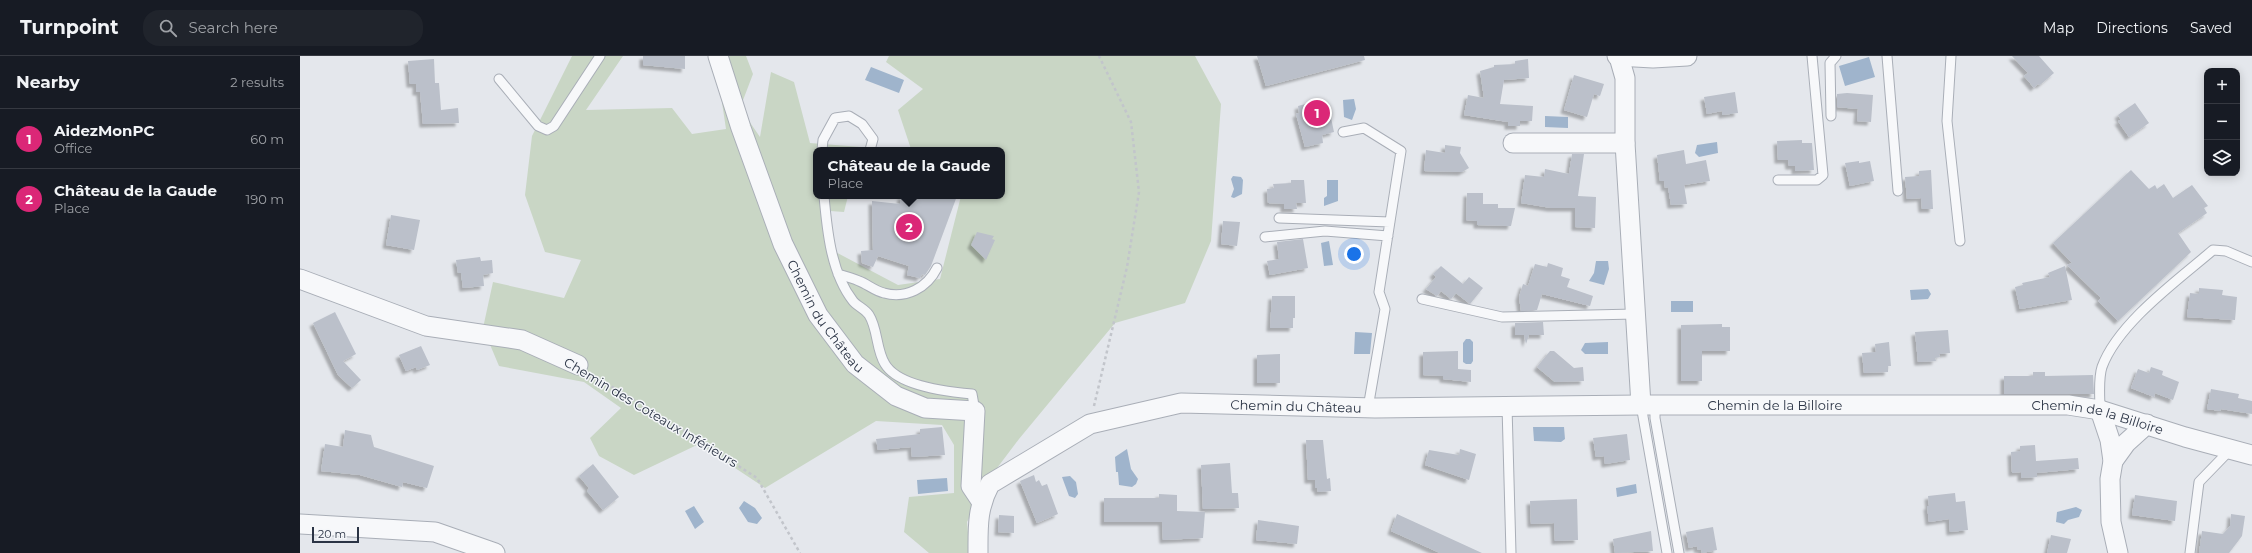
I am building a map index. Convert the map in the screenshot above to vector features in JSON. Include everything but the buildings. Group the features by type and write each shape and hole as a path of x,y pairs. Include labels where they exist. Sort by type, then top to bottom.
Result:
{"street":[{"name":"Chemin du Château","path":"718,56 741,128 783,244 818,315 855,364 896,396 925,408 975,410"},
{"path":"1648,405 1635,314 1625,143 1625,78 1618,56 1653,58 1687,56"},
{"path":"1513,142 1625,143"},
{"name":"Chemin des Coteaux Inférieurs","path":"300,279 426,326 522,340 578,365"},
{"name":"Chemin du Château","path":"978,553 978,527 981,501 990,484 1090,424 1181,403 1368,408 1648,405"},
{"name":"Chemin de la Billoire","path":"1648,405 2068,405 2100,410 2252,455"},
{"path":"975,410 971,486 981,501"},
{"path":"2100,410 2110,440 2113,461 2110,479 2111,522 2118,553"},
{"path":"2113,461 2126,443 2147,424"},
{"path":"300,524 435,532 495,553"}],"lane":[{"path":"499,79 538,126 547,130 554,126 600,56"},
{"path":"1778,180 1817,180 1822,175 1812,56"},
{"path":"1831,116 1830,63 1836,56"},
{"path":"1887,56 1898,191"},
{"path":"1952,56 1947,121 1960,241"},
{"path":"822,147 822,140 835,118 849,116 862,124 873,139 871,147"},
{"path":"1343,132 1364,128 1401,152 1380,292 1385,309 1368,408"},
{"path":"824,199 826,221 838,274 853,300 869,315 885,365 898,376 934,390 972,394 975,410"},
{"path":"1279,218 1390,222"},
{"path":"1265,237 1325,231 1388,236"},
{"path":"2100,410 2102,368 2111,350 2136,317 2213,250 2226,250 2252,262"},
{"path":"838,274 859,281 884,293 901,294 922,288 932,278 937,268"},
{"path":"1422,298 1502,317 1635,314"},
{"path":"1648,405 1667,553"},
{"path":"1648,405 1655,418 1679,553"},
{"path":"1507,406 1511,553"},
{"path":"2190,553 2199,482 2231,450"}],"path":[{"path":"1090,424 1127,267 1139,192 1131,122 1099,56"},
{"name":"Chemin des Coteaux Inférieurs","path":"578,365 757,478 800,553"}],"green space":[{"path":"572,56 623,56 586,110 672,108 692,134 726,129 715,56 746,56 753,74 740,108 760,137 771,72 794,82 810,143 861,147 813,147 813,199 847,199 844,212 830,211 828,248 898,285 940,279 960,199 1005,199 1005,147 910,147 898,110 923,89 886,62 889,56 1195,56 1221,104 1211,241 1185,303 1115,323 1019,439 988,480 967,522 970,553 929,553 904,532 909,497 954,493 954,445 942,425 876,421 765,488 699,444 634,475 599,456 590,438 621,408 584,382 499,366 483,328 493,282 564,298 581,260 545,252 525,195 532,136"}],"water":[{"path":"1869,57 1875,77 1845,86 1839,66"},
{"path":"871,67 904,80 899,93 865,80"},
{"path":"1354,99 1356,109 1352,120 1344,117 1343,100"},
{"path":"1545,116 1568,117 1568,128 1545,127"},
{"path":"1717,142 1718,153 1699,157 1695,153 1697,145"},
{"path":"1233,176 1241,177 1243,180 1242,194 1234,198 1231,197 1234,189 1231,179"},
{"path":"1327,180 1338,180 1338,201 1324,206 1324,198 1327,196"},
{"path":"1329,241 1333,265 1324,266 1321,243"},
{"path":"1596,261 1608,261 1609,269 1604,285 1589,281 1594,273"},
{"path":"1928,289 1931,294 1928,299 1911,300 1910,290"},
{"path":"1671,301 1693,301 1693,312 1671,312"},
{"path":"1355,332 1372,333 1370,354 1354,354"},
{"path":"1466,339 1470,339 1473,342 1473,361 1471,364 1466,364 1463,362 1463,343"},
{"path":"1608,342 1608,354 1585,354 1581,350 1585,343"},
{"path":"1533,427 1564,427 1565,439 1561,442 1534,441"},
{"path":"1127,449 1131,469 1138,479 1136,484 1132,487 1119,485 1118,472 1116,472 1115,457"},
{"path":"1070,476 1076,482 1078,494 1075,498 1069,496 1062,477"},
{"path":"947,478 948,491 918,494 917,480"},
{"path":"1636,484 1637,493 1617,497 1616,488"},
{"path":"744,501 755,508 762,518 757,524 748,522 739,508"},
{"path":"694,506 704,522 695,529 685,511"},
{"path":"2076,507 2082,510 2079,517 2068,520 2064,524 2056,522 2057,512"}],"place":[{"name":"AidezMonPC","path":"1317,113"},
{"name":"Château de la Gaude","path":"909,227"}]}
